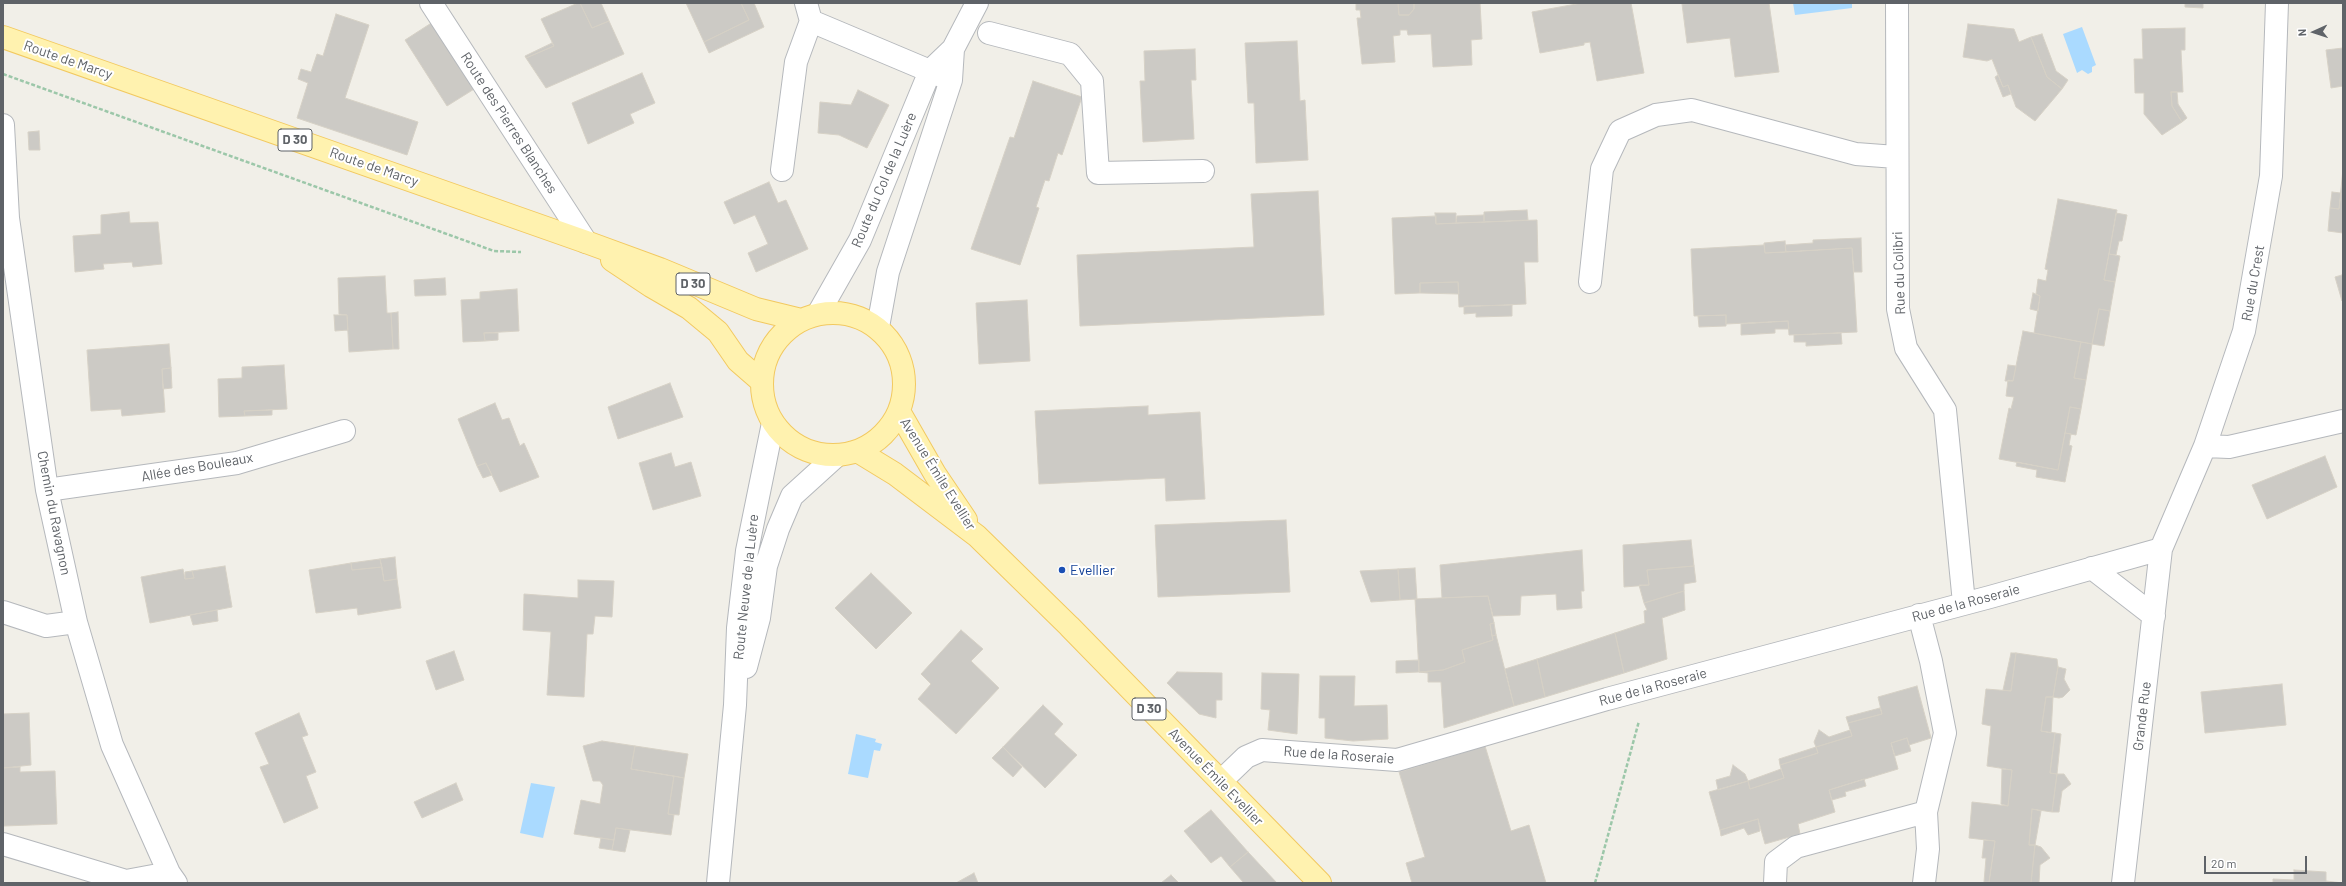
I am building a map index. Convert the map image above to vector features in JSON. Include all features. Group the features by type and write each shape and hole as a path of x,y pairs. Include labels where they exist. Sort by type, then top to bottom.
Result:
{"main road":[{"name":"Route de Marcy","path":"3,37 586,242 660,269 756,309 809,317 839,313 852,316 878,328"},
{"name":"Route de Marcy","path":"586,242 651,286 689,308 718,332 738,361 761,381"},
{"path":"809,317 781,335 767,356 761,381 764,404 773,424 790,441 811,453 835,457 859,452 884,436 900,413 906,382 898,352 878,328"},
{"name":"Avenue Émile Evellier","path":"900,413 935,474 977,536"},
{"name":"Avenue Émile Evellier","path":"859,452 896,474 977,536 1069,626 1320,883"}],"street":[{"name":"Route du Col de la Luère","path":"809,317 860,240 930,71 953,50 977,3"},
{"name":"Rue du Colibri","path":"1897,3 1896,158 1898,309 1906,348 1944,410 1964,603"},
{"name":"Rue du Crest","path":"2161,549 2205,446 2244,331 2271,176 2277,3"},
{"name":"Route des Pierres Blanches","path":"434,4 586,242"},
{"path":"782,170 796,62 808,12 951,80"},
{"path":"989,33 1070,54 1092,81 1098,173 1203,171"},
{"name":"Route du Col de la Luère","path":"878,328 888,272 951,80 953,50"},
{"path":"1590,282 1602,168 1620,131 1656,115 1692,110 1856,154 1896,158"},
{"name":"Chemin du Ravagnon","path":"3,125 8,218 47,490 76,622 112,745 172,878"},
{"path":"2205,446 2229,447 2343,421"},
{"name":"Route Neuve de la Luère","path":"718,883 735,705 738,628 747,551 773,424"},
{"name":"Allée des Bouleaux","path":"47,490 237,463 344,431"},
{"name":"Route Neuve de la Luère","path":"735,705 759,618 766,566 778,529 792,496 835,457"},
{"name":"Rue de la Roseraie","path":"1221,781 1246,757 1262,750 1397,760 1607,699 2161,549"},
{"name":"Grande Rue","path":"2123,883 2161,549"},
{"path":"2092,568 2154,616"},
{"path":"3,612 46,626 76,622"},
{"path":"1919,615 1931,661 1945,734 1926,812 1928,848 1924,883"},
{"path":"1775,883 1776,862 1796,847 1926,812"},
{"path":"3,844 126,881 172,878"}],"path":[{"path":"3,74 494,251 523,252"},
{"path":"1595,883 1647,688"}],"water":[{"path":"1793,3 1852,3 1852,8 1795,15"},
{"path":"2082,27 2096,65 2092,67 2092,72 2088,74 2082,70 2077,73 2063,34"},
{"path":"856,734 876,739 875,742 882,744 880,751 874,750 868,778 848,774"},
{"path":"531,783 555,787 543,838 520,833"}],"building":[{"path":"580,3 592,28 609,21 624,54 546,88 526,58 554,46 541,19"},
{"path":"580,3 601,3 609,21 592,28"},
{"path":"686,3 741,3 749,20 704,42"},
{"path":"741,3 754,3 764,27 709,53 704,42 749,20"},
{"path":"1356,3 1398,3 1399,15 1409,15 1414,9 1414,3 1480,3 1482,39 1471,40 1472,65 1433,67 1431,34 1408,35 1407,30 1400,30 1400,35 1393,36 1395,62 1362,64 1357,18 1361,18 1360,10 1356,10"},
{"path":"1398,3 1414,3 1414,9 1409,15 1399,15"},
{"path":"1582,3 1631,3 1644,73 1597,81 1590,42 1584,43 1584,45 1540,53 1532,12"},
{"path":"1769,3 1779,72 1735,77 1730,38 1687,43 1682,4"},
{"path":"2185,3 2203,3 2203,8 2185,7"},
{"path":"336,14 369,25 345,98 418,122 407,155 297,118 308,83 298,79 301,69 311,72 317,54 323,56"},
{"path":"436,20 479,86 447,106 405,40"},
{"path":"1968,24 2014,29 2019,42 2031,37 2047,77 2062,89 2035,121 2016,107 2008,85 2003,87 1992,59 1987,61 1963,57"},
{"path":"2185,28 2185,50 2181,50 2183,92 2171,92 2172,106 2182,122 2162,135 2144,114 2144,93 2135,93 2134,59 2143,59 2142,29"},
{"path":"2042,34 2056,71 2068,80 2062,89 2047,77 2031,37"},
{"path":"1297,41 1300,101 1305,100 1308,160 1256,163 1254,103 1248,103 1245,43"},
{"path":"552,43 554,46 526,58 525,56"},
{"path":"2343,48 2343,86 2331,88 2326,50"},
{"path":"1195,49 1196,80 1191,80 1194,139 1143,142 1140,81 1145,81 1144,51"},
{"path":"642,73 655,103 630,114 634,123 588,144 572,103"},
{"path":"1998,75 2003,87 2008,85 2011,94 2003,97 1995,77"},
{"path":"1033,81 1082,97 1062,155 1058,153 1049,181 1045,180 1036,207 1039,208 1020,265 971,249 1010,137 1014,138"},
{"path":"858,90 889,105 867,148 839,135 818,133 820,102 851,105"},
{"path":"2171,92 2177,92 2178,104 2187,118 2182,122 2172,106"},
{"path":"39,131 40,150 29,150 28,132"},
{"path":"2343,169 2343,233 2328,231 2330,208 2339,209"},
{"path":"769,182 778,203 786,200 808,249 756,272 748,253 768,244 755,215 734,224 724,202"},
{"path":"1318,191 1324,315 1080,326 1077,255 1254,247 1251,194"},
{"path":"2332,192 2341,193 2339,209 2330,208"},
{"path":"2058,199 2117,210 2104,280 2115,282 2110,311 2099,309 2092,344 2034,333 2040,296 2036,294 2038,279 2046,281 2048,270 2045,269"},
{"path":"1527,210 1528,220 1484,222 1484,212"},
{"path":"129,212 130,223 158,222 162,264 133,267 132,262 103,264 104,269 75,272 73,236 101,234 101,215"},
{"path":"1435,213 1456,213 1456,223 1436,224"},
{"path":"2116,213 2127,215 2122,241 2119,241 2116,255 2109,254"},
{"path":"1484,215 1484,222 1456,223 1457,216"},
{"path":"1436,216 1436,224 1537,220 1538,262 1524,262 1526,304 1459,307 1458,282 1420,283 1420,293 1395,294 1392,218"},
{"path":"1861,238 1862,272 1854,272 1852,248 1786,252 1785,245 1813,243 1813,240"},
{"path":"1785,241 1786,252 1765,253 1764,243"},
{"path":"1764,245 1765,253 1852,248 1857,332 1789,335 1788,321 1726,324 1726,315 1694,316 1691,249"},
{"path":"2109,254 2120,256 2115,282 2104,280"},
{"path":"2342,275 2343,278 2342,301 2335,277"},
{"path":"385,276 387,313 391,313 393,349 349,352 347,315 339,314 338,278"},
{"path":"445,278 446,295 415,296 414,280"},
{"path":"1458,282 1459,294 1420,293 1420,283"},
{"path":"517,289 519,331 484,333 485,341 463,342 461,300 480,299 480,292"},
{"path":"2033,293 2040,296 2038,311 2030,309"},
{"path":"1027,300 1030,361 979,364 976,303"},
{"path":"1512,305 1512,316 1476,317 1476,313 1464,314 1464,306"},
{"path":"2099,309 2110,311 2104,346 2092,344"},
{"path":"398,312 399,349 393,349 391,313"},
{"path":"334,315 347,315 348,330 335,331"},
{"path":"1726,315 1726,326 1699,327 1698,316"},
{"path":"1788,321 1789,329 1775,329 1775,333 1741,335 1741,324"},
{"path":"2023,331 2081,342 2074,378 2086,380 2081,409 2070,407 2058,470 1999,459 2009,408 2011,409 2014,397 2006,396 2008,380 2013,381"},
{"path":"484,333 498,333 498,340 485,341"},
{"path":"1841,333 1842,344 1806,346 1806,342 1794,342 1794,335"},
{"path":"2081,342 2092,344 2086,380 2074,378"},
{"path":"169,344 171,368 162,369 165,412 122,416 121,409 91,411 87,350"},
{"path":"284,365 287,409 244,411 245,416 219,417 218,379 242,378 242,367"},
{"path":"2008,365 2016,366 2013,381 2005,381"},
{"path":"171,368 172,388 163,389 162,369"},
{"path":"670,383 683,417 618,439 608,407"},
{"path":"495,403 502,420 509,418 520,446 524,443 539,477 500,492 486,463 477,466 458,419"},
{"path":"1148,406 1148,415 1200,412 1205,499 1166,501 1165,478 1039,484 1035,411"},
{"path":"2070,407 2081,409 2076,435 2065,433"},
{"path":"272,410 272,415 245,416 244,411"},
{"path":"2065,433 2071,434 2069,445 2072,446 2065,482 2036,477 2037,470 2016,466 2017,462 2058,470"},
{"path":"671,453 675,467 691,462 701,496 653,510 639,463"},
{"path":"2325,456 2337,487 2267,519 2252,485"},
{"path":"486,463 492,475 483,478 477,466"},
{"path":"1286,520 1290,592 1158,597 1155,525"},
{"path":"1691,540 1694,566 1647,570 1649,585 1624,587 1623,545"},
{"path":"1582,550 1584,591 1581,591 1582,608 1557,610 1556,594 1521,596 1520,615 1493,616 1488,596 1442,598 1440,565"},
{"path":"395,557 397,579 384,581 380,559"},
{"path":"380,559 382,567 352,570 351,563"},
{"path":"351,563 352,570 382,567 384,581 397,579 401,608 358,615 357,608 316,613 309,570"},
{"path":"225,566 232,607 150,623 141,577 183,569 185,579 194,578 192,571"},
{"path":"1694,566 1696,582 1684,584 1684,591 1644,603 1639,585 1649,585 1647,570"},
{"path":"1415,568 1417,599 1400,600 1398,569"},
{"path":"1398,569 1400,600 1371,602 1360,571"},
{"path":"192,571 194,578 185,579 185,572"},
{"path":"871,573 912,613 876,649 835,608"},
{"path":"578,580 614,581 612,617 595,616 593,634 587,634 584,697 547,695 551,632 523,630 524,594 578,598"},
{"path":"1684,591 1685,610 1662,618 1667,659 1624,673 1615,633 1645,623 1644,611 1647,610 1644,603"},
{"path":"1488,596 1494,623 1490,624 1493,640 1462,650 1465,662 1443,670 1419,672 1415,599"},
{"path":"217,610 218,621 193,625 190,615"},
{"path":"1494,623 1496,635 1492,636 1490,624"},
{"path":"961,630 983,649 971,661 999,688 956,734 918,699 931,684 921,674"},
{"path":"1615,633 1624,673 1545,697 1537,659"},
{"path":"1496,635 1514,706 1444,728 1441,682 1428,682 1428,673 1419,672 1443,670 1465,662 1462,650 1493,640 1492,636"},
{"path":"454,651 464,680 436,690 426,661"},
{"path":"2011,653 2016,653 2011,691 2003,690"},
{"path":"2016,653 2057,659 2058,667 2053,697 2046,697 2041,731 2055,733 2050,773 2057,774 2052,812 2032,809 2029,845 2035,845 2031,883 1989,883 1995,841 1969,838 1972,802 2008,806 2012,770 1987,766 1991,726 1982,724 1986,689 2011,691"},
{"path":"1537,659 1545,697 1514,706 1505,669"},
{"path":"1419,660 1419,672 1396,673 1396,661"},
{"path":"2058,667 2066,669 2064,679 2070,690 2063,697 2059,698 2053,697"},
{"path":"1177,672 1222,673 1222,700 1216,700 1216,718 1199,714 1167,683"},
{"path":"1262,673 1299,674 1297,734 1268,730 1270,710 1261,709"},
{"path":"1320,676 1355,676 1354,706 1387,705 1388,739 1353,741 1325,738 1325,718 1319,718"},
{"path":"2282,684 2286,725 2205,733 2201,692"},
{"path":"1917,686 1931,738 1909,745 1907,738 1891,743 1898,769 1829,790 1835,812 1798,824 1800,834 1765,844 1758,819 1720,830 1709,792 1748,781 1750,789 1784,778 1780,765 1818,753 1816,747 1852,736 1848,723 1882,714 1878,697"},
{"path":"2046,697 2053,697 2051,733 2041,731"},
{"path":"1043,705 1063,724 1054,734 1077,755 1045,788 1003,747"},
{"path":"1880,708 1882,714 1848,723 1846,717"},
{"path":"29,713 31,765 3,768 3,714"},
{"path":"299,713 308,735 302,737 316,772 306,776 318,808 284,823 260,767 269,764 255,733"},
{"path":"1819,730 1829,737 1850,730 1852,736 1816,747 1814,742"},
{"path":"2055,733 2061,734 2057,774 2050,773"},
{"path":"1907,738 1911,751 1895,756 1891,743"},
{"path":"602,741 635,746 631,769 674,776 668,814 674,815 671,835 616,828 614,840 574,834 581,800 600,804 603,785 600,781 593,781 583,746"},
{"path":"635,746 688,754 684,778 631,769"},
{"path":"1485,746 1511,831 1529,825 1546,883 1412,883 1406,863 1425,857 1399,772"},
{"path":"1003,747 1022,767 1013,777 992,758"},
{"path":"1816,747 1818,753 1780,765 1779,759"},
{"path":"1733,765 1745,774 1748,781 1718,790 1716,780 1730,776"},
{"path":"20,767 20,772 55,771 57,824 4,826 3,768"},
{"path":"1781,769 1784,778 1750,789 1748,781"},
{"path":"2002,769 2012,770 2008,806 2001,804"},
{"path":"2057,774 2064,774 2071,784 2062,791 2059,812 2052,812"},
{"path":"674,776 684,778 679,815 668,814"},
{"path":"1864,779 1866,786 1845,792 1846,796 1832,800 1829,790"},
{"path":"456,783 463,800 422,818 414,802"},
{"path":"2032,809 2041,811 2035,845 2029,845"},
{"path":"1211,810 1248,852 1230,867 1221,856 1211,863 1184,831"},
{"path":"1758,819 1760,831 1748,835 1744,828 1721,836 1720,830"},
{"path":"616,828 630,830 625,852 612,850"},
{"path":"601,838 614,840 612,850 599,848"},
{"path":"1984,840 1995,841 1989,882 1984,882 1986,858 1982,858"},
{"path":"2035,845 2041,847 2050,858 2040,865 2039,883 2031,883"},
{"path":"1248,852 1277,883 1241,883 1243,882 1230,867"},
{"path":"2294,870 2326,872 2326,881 2343,883 2273,883 2273,879 2294,880"},
{"path":"974,873 978,883 956,883"},
{"path":"1171,875 1179,883 1161,883"}],"place":[{"name":"Evellier","path":"1062,570"}]}
